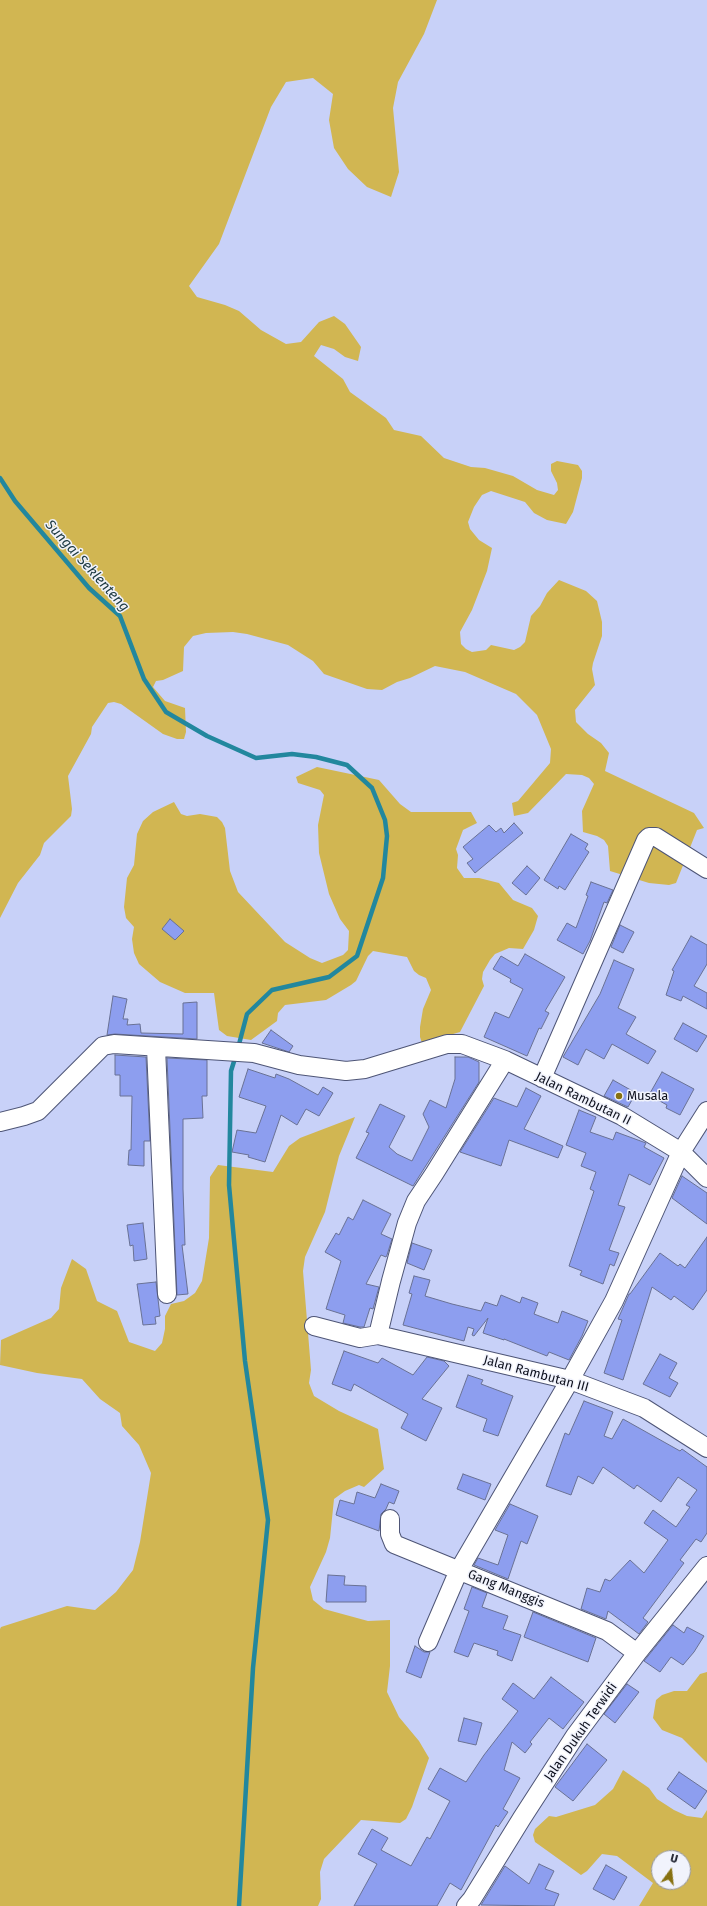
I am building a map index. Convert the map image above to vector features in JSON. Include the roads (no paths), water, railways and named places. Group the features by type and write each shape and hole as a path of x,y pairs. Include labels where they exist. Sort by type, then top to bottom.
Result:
{"street":[{"path":"542,1078 646,840 649,837 656,837 707,869"},
{"path":"0,1122 38,1111 103,1046 114,1044 156,1048 166,1294"},
{"name":"Jalan Rambutan II","path":"156,1048 211,1049 254,1053 299,1065 346,1071 365,1069 447,1044 462,1044 505,1060 622,1116 681,1152 707,1178"},
{"path":"314,1326 360,1338 378,1335 407,1223 416,1201 505,1060"},
{"path":"428,1642 459,1570 570,1380 614,1301 681,1152 707,1112"},
{"name":"Jalan Rambutan III","path":"378,1335 570,1380 644,1408 707,1448"},
{"name":"Gang Manggis","path":"390,1520 390,1534 394,1544 607,1631 636,1653"},
{"name":"Jalan Dukuh Terwidi","path":"466,1906 472,1899 575,1736 636,1653 707,1566"}],"waterway":[{"name":"Sungai Seklenteng","path":"0,478 15,501 89,588 120,616 144,679 166,712 207,736 256,758 292,754 316,757 347,765 372,788 385,820 387,836 383,878 357,956 329,977 272,990 247,1014 238,1048"},
{"path":"236,1055 231,1071 229,1185 245,1361 268,1520 253,1668 239,1906"}],"place":[{"name":"Musala","path":"619,1096"}]}
